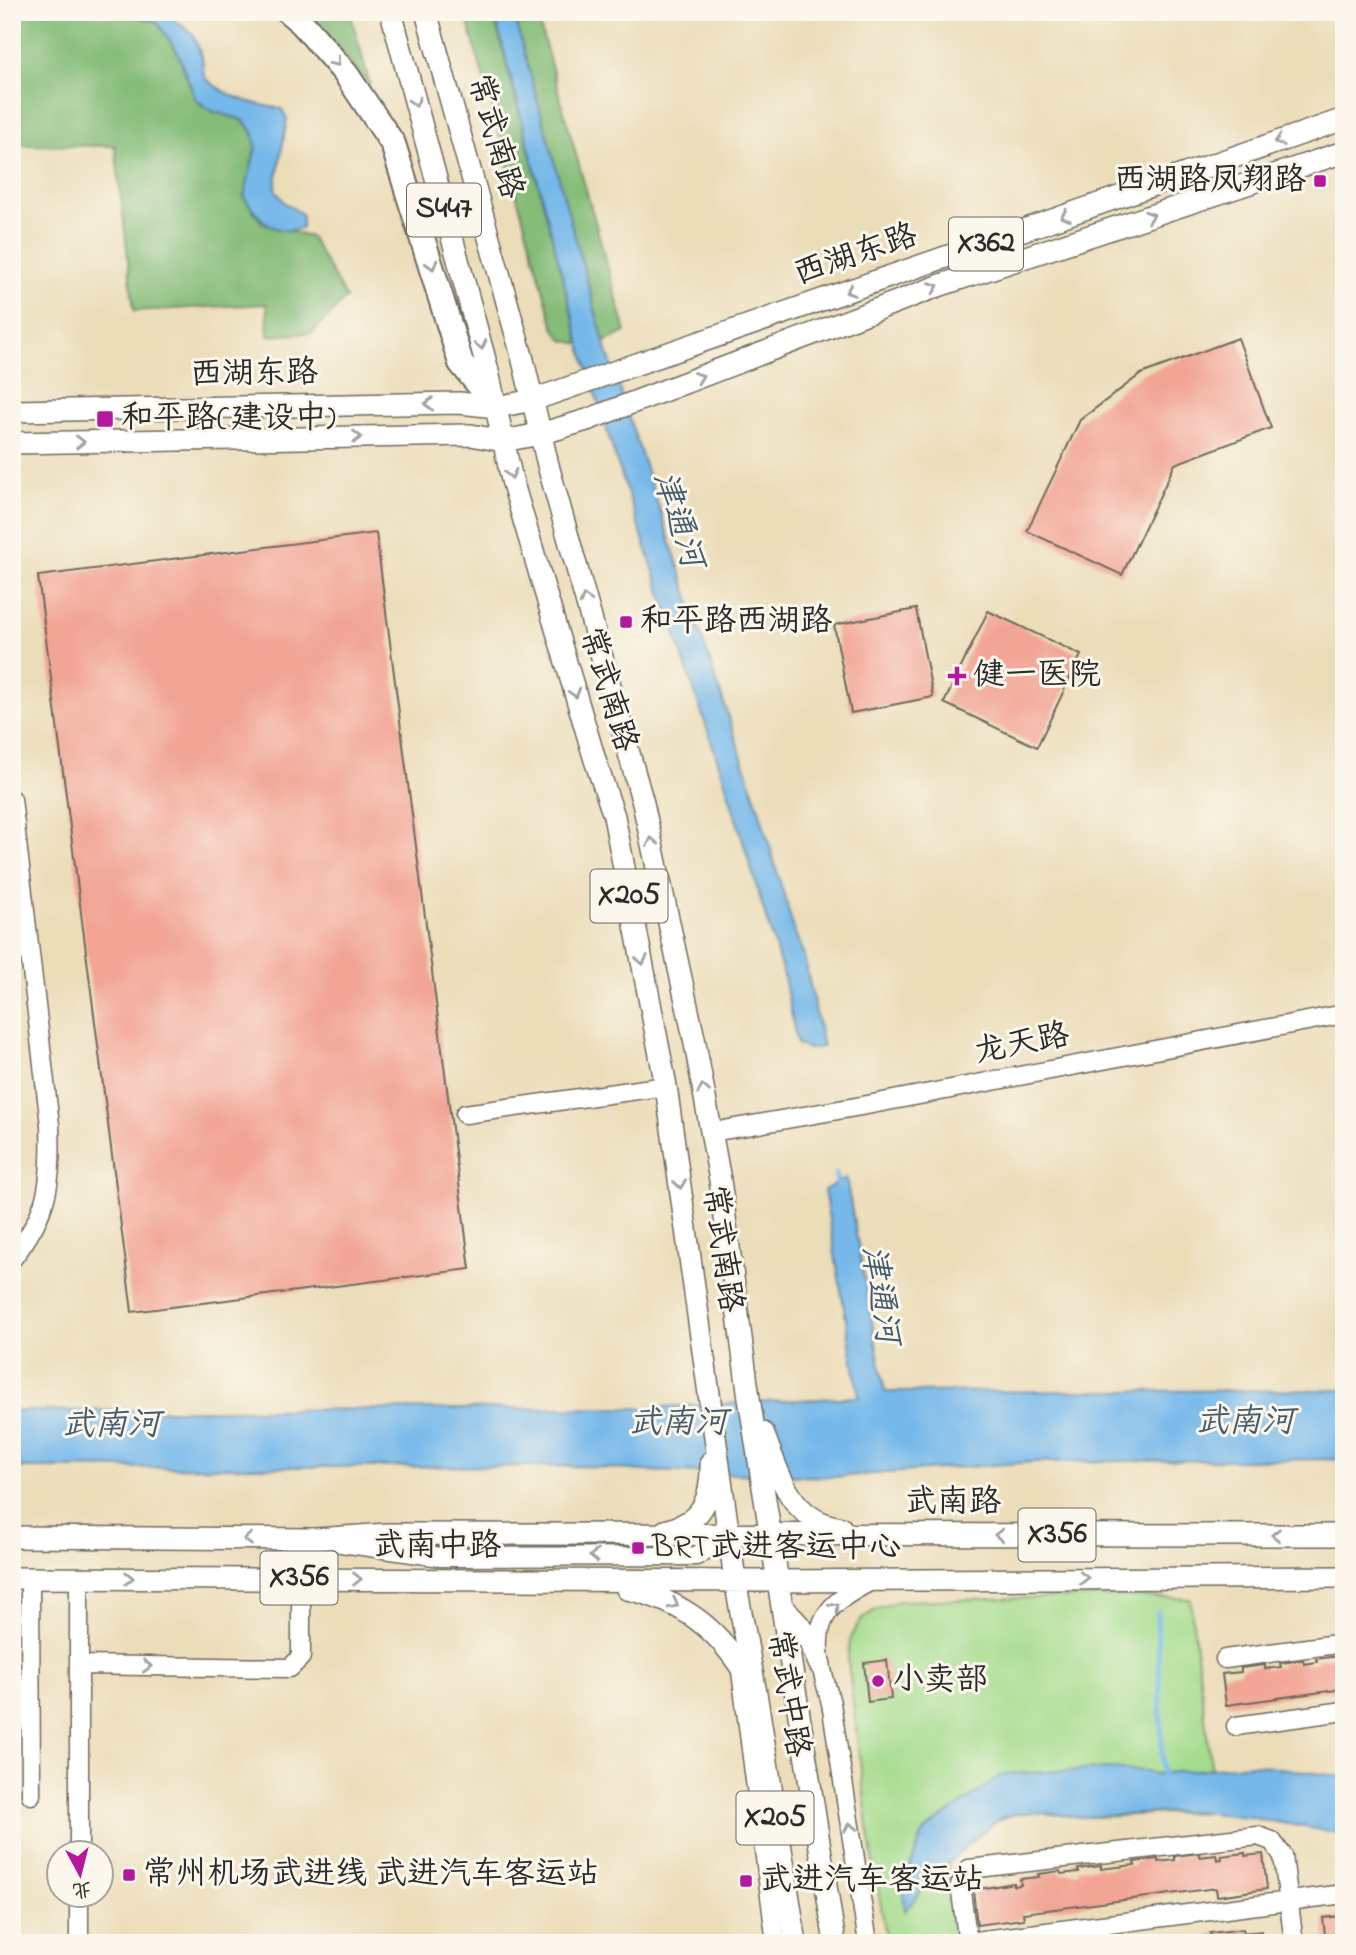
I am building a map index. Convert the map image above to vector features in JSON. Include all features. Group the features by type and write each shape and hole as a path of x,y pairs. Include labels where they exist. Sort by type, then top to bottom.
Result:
{"highway":[{"path":"289,12 302,23 345,74 393,144 460,363 497,407"}],"main road":[{"name":"常武南路","path":"391,12 497,407 512,480 614,816 666,1086 710,1397 718,1485"},
{"name":"常武南路","path":"426,12 533,400"},
{"name":"西湖东路","path":"533,400 1344,119"},
{"name":"西湖东路","path":"12,443 471,435 503,441 540,434 587,420 942,285 1344,152"},
{"name":"X362","path":"497,407 533,400"},
{"name":"X205","path":"533,400 540,434"},
{"name":"西湖东路","path":"12,411 459,403 497,407"},
{"name":"常武南路","path":"540,434 643,803 712,1132 749,1398 774,1485"},
{"name":"X205","path":"718,1485 730,1535 736,1580"},
{"path":"648,1535 681,1527 701,1512 718,1485"},
{"name":"X205","path":"774,1485 770,1535 778,1581"},
{"path":"774,1485 822,1525 894,1535"},
{"name":"武南中路","path":"12,1537 316,1539 388,1534 730,1535"},
{"name":"武南路","path":"730,1535 1344,1535"},
{"name":"X356","path":"736,1580 1344,1577"},
{"name":"武南中路","path":"21,1578 736,1580"},
{"path":"585,1579 655,1595 688,1612 717,1637 740,1664 756,1693"},
{"name":"常武中路","path":"736,1580 796,1943"},
{"name":"常武中路","path":"778,1581 835,1943"},
{"path":"782,1606 806,1633 820,1664"}],"street":[{"path":"12,799 50,1125 51,1167 45,1204 31,1235 12,1259"},
{"name":"龙天路","path":"712,1132 1344,1014"},
{"path":"466,1114 666,1086"},
{"path":"316,1539 441,1557 696,1556 730,1535"},
{"path":"21,1578 31,1795"},
{"path":"79,1578 79,1840"},
{"path":"79,1665 290,1668 301,1657 301,1578"},
{"path":"868,1943 831,1703 820,1664 819,1641 825,1617 842,1598 874,1579"},
{"path":"736,1580 740,1664 776,1943"},
{"path":"1225,1659 1344,1643"},
{"path":"1236,1726 1344,1711"},
{"path":"1294,1943 1289,1901 1283,1856 1272,1841 1258,1836 969,1869 960,1885 968,1942 1289,1901 1344,1894"},
{"path":"79,1910 79,1943"}],"green space":[{"path":"12,12 125,12 157,22 177,51 196,100 212,111 243,120 253,133 256,146 244,197 262,223 311,237 346,298 312,333 268,336 267,304 134,311 115,146 12,145"},
{"path":"305,12 350,12 370,85"},
{"path":"465,12 493,12 580,344 563,340 554,328"},
{"path":"512,12 536,12 626,332 604,342"},
{"path":"1126,1596 1190,1599 1217,1813 1088,1817 1034,1812 1002,1818 948,1863 959,1943 887,1943 868,1827 848,1661 855,1628 868,1614 899,1601"}],"water":[{"path":"125,12 164,12 193,34 202,57 204,77 240,99 282,109 287,119 275,189 285,203 302,214 302,228 283,230 261,219 244,197 256,146 253,132 243,120 212,111 196,100 177,51 157,22"},
{"path":"494,12 513,12 604,342 758,806 804,956 823,1047 808,1049 797,1044 784,977 726,785 580,344"},
{"name":"武南河","path":"846,1178 885,1392 1344,1390 1344,1459 1032,1462 834,1477 643,1471 584,1466 12,1468 12,1411 639,1408 859,1397 824,1190"},
{"path":"1253,1764 1344,1777 1344,1834 1248,1817 1192,1811 1085,1817 1021,1813 1000,1818 969,1844 929,1881 905,1911 902,1887 924,1831 1003,1774 1103,1769 1147,1771 1155,1774"}],"building":[{"path":"1238,338 1271,428 1175,464 1122,575 1027,531 1080,420 1141,374"},
{"path":"376,533 470,1269 132,1312 38,576"},
{"path":"916,609 933,697 851,713 834,625"},
{"path":"988,611 1081,655 1037,747 944,703"},
{"path":"1339,1656 1339,1660 1344,1659 1344,1689 1226,1705 1222,1674 1241,1672 1241,1668 1265,1665 1265,1669 1281,1667 1280,1663 1303,1660 1304,1664 1317,1662 1316,1659"},
{"name":"小卖部","path":"887,1660 891,1699 868,1702 864,1663"},
{"path":"1199,1853 1200,1857 1216,1855 1217,1860 1222,1859 1221,1856 1263,1854 1267,1889 1217,1896 1216,1888 1023,1913 1024,1919 977,1925 973,1890 1014,1883 1014,1886 1021,1885 1020,1879 1039,1877 1038,1874 1079,1872 1078,1869 1101,1866 1101,1869 1135,1865 1134,1862 1158,1859 1158,1862 1175,1860 1175,1856"},
{"path":"1341,1913 1344,1913 1344,1943 1326,1943 1323,1918 1341,1916"},
{"path":"1243,1929 1244,1933 1261,1931 1263,1943 1196,1943 1195,1939 1211,1937 1210,1933"},
{"path":"1152,1937 1153,1943 1125,1943 1125,1941"}],"waterway":[{"name":"津通河","path":"836,1174 838,1189"},
{"path":"1157,1612 1163,1781"}],"place":[{"name":"西湖路凤翔路","path":"1320,181"},
{"name":"和平路(建设中)","path":"105,419"},
{"name":"和平路西湖路","path":"626,622"},
{"name":"健一医院","path":"957,676"},
{"name":"BRT武进客运中心","path":"638,1548"},
{"name":"小卖部","path":"878,1681"},
{"name":"常州机场武进线 武进汽车客运站","path":"129,1875"},
{"name":"武进汽车客运站","path":"746,1881"}]}
